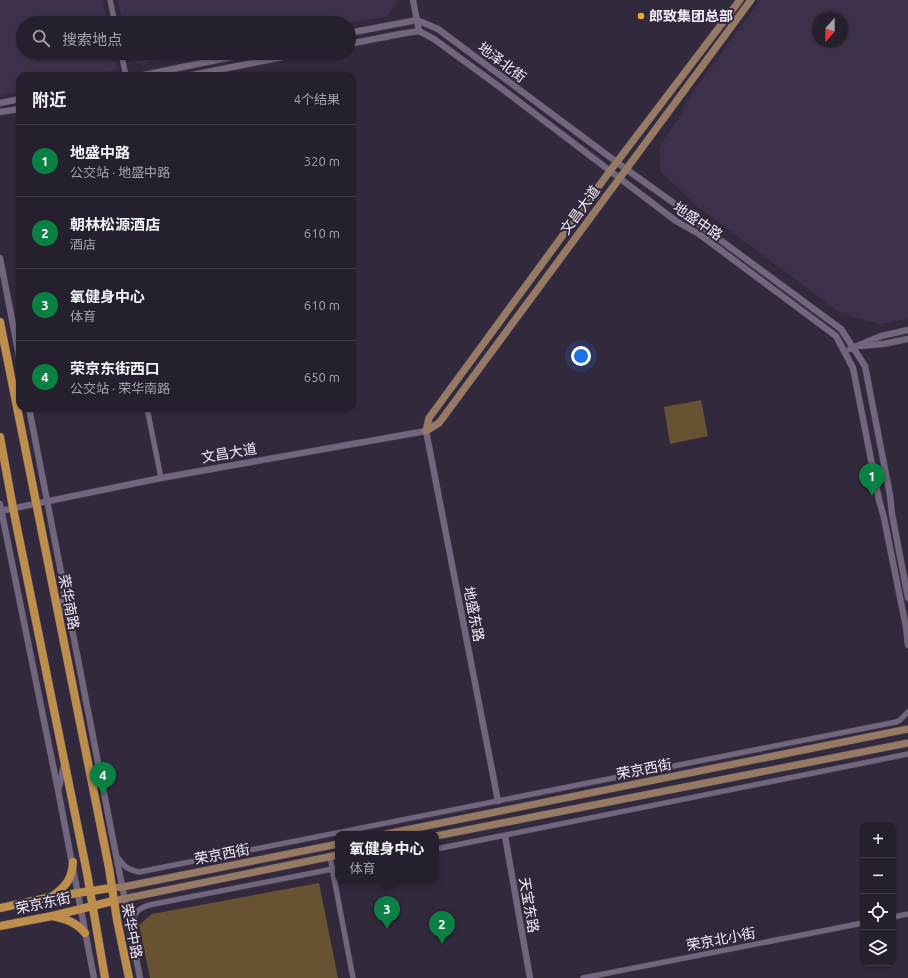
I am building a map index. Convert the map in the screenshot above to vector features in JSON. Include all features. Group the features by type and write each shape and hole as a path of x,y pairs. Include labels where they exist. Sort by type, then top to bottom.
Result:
{"main road":[{"name":"文昌大道","path":"426,431 429,418 610,171 740,0"},
{"name":"文昌大道","path":"426,431 439,423 750,0"},
{"name":"荣华南路","path":"0,322 16,400"},
{"name":"荣华南路","path":"18,412 109,868 111,888"},
{"path":"0,437 13,508 65,761 106,978"},
{"name":"荣京西街","path":"401,831 908,729"},
{"name":"荣京西街","path":"439,835 908,743"},
{"name":"荣京西街","path":"111,888 123,887 335,845"},
{"name":"荣京西街","path":"113,901 335,856"},
{"path":"51,897 69,880 73,862"},
{"name":"荣京东街","path":"0,908 51,897 111,888"},
{"name":"荣华中路","path":"111,888 129,978"},
{"name":"荣京东街","path":"0,926 52,916 113,901"},
{"path":"52,916 75,924 85,933"}],"street":[{"path":"110,0 113,16"},
{"path":"356,43 419,31 413,0"},
{"path":"356,32 417,20"},
{"name":"地泽北街","path":"417,20 438,29 626,169"},
{"name":"地泽北街","path":"419,31 434,39 501,88 619,178"},
{"path":"123,60 125,72"},
{"path":"158,72 217,60"},
{"path":"207,72 268,60"},
{"path":"0,103 16,100"},
{"path":"0,112 16,110"},
{"name":"地盛中路","path":"626,169 685,211 700,224 841,329 865,366 908,598"},
{"name":"地盛中路","path":"619,178 676,221 699,234 836,336 853,368 906,627 908,645"},
{"path":"0,258 16,340"},
{"path":"845,352 852,347 881,336 908,330"},
{"path":"852,347 883,344 908,339"},
{"path":"30,412 126,899 140,978"},
{"path":"148,412 161,478"},
{"name":"文昌大道","path":"0,508 13,508 161,478 426,431"},
{"name":"地盛东路","path":"426,431 498,801"},
{"path":"0,508 73,862 80,908 94,978"},
{"path":"59,619 65,590"},
{"path":"346,831 896,722 908,712"},
{"path":"439,848 908,754"},
{"path":"58,790 65,761"},
{"path":"118,858 126,868 139,872 335,833"},
{"name":"天宝东路","path":"505,836 530,978"},
{"path":"330,857 353,978"},
{"path":"131,927 135,914 142,907 335,868"},
{"path":"896,916 908,914"},
{"name":"荣京北小街","path":"583,978 860,924"}],"shaded area":[{"path":"0,0 103,0 106,16 16,16 16,60 115,60 117,70 108,72 16,72 16,92 0,96"},
{"path":"118,0 398,0 388,16 356,22 356,16 121,16"},
{"path":"760,0 908,0 908,319 880,324 842,314 698,207 660,171 659,147 679,118 687,100"},
{"path":"132,60 158,60 138,64"},
{"path":"701,400 708,436 670,444 664,407"},
{"path":"319,883 338,978 150,978 139,925 152,914"}],"place":[{"name":"郎致集团总部","path":"641,16"},
{"name":"地盛中路","path":"872,496"},
{"name":"荣京东街西口","path":"103,795"},
{"name":"氧健身中心","path":"387,929"},
{"name":"朝林松源酒店","path":"442,944"}]}
